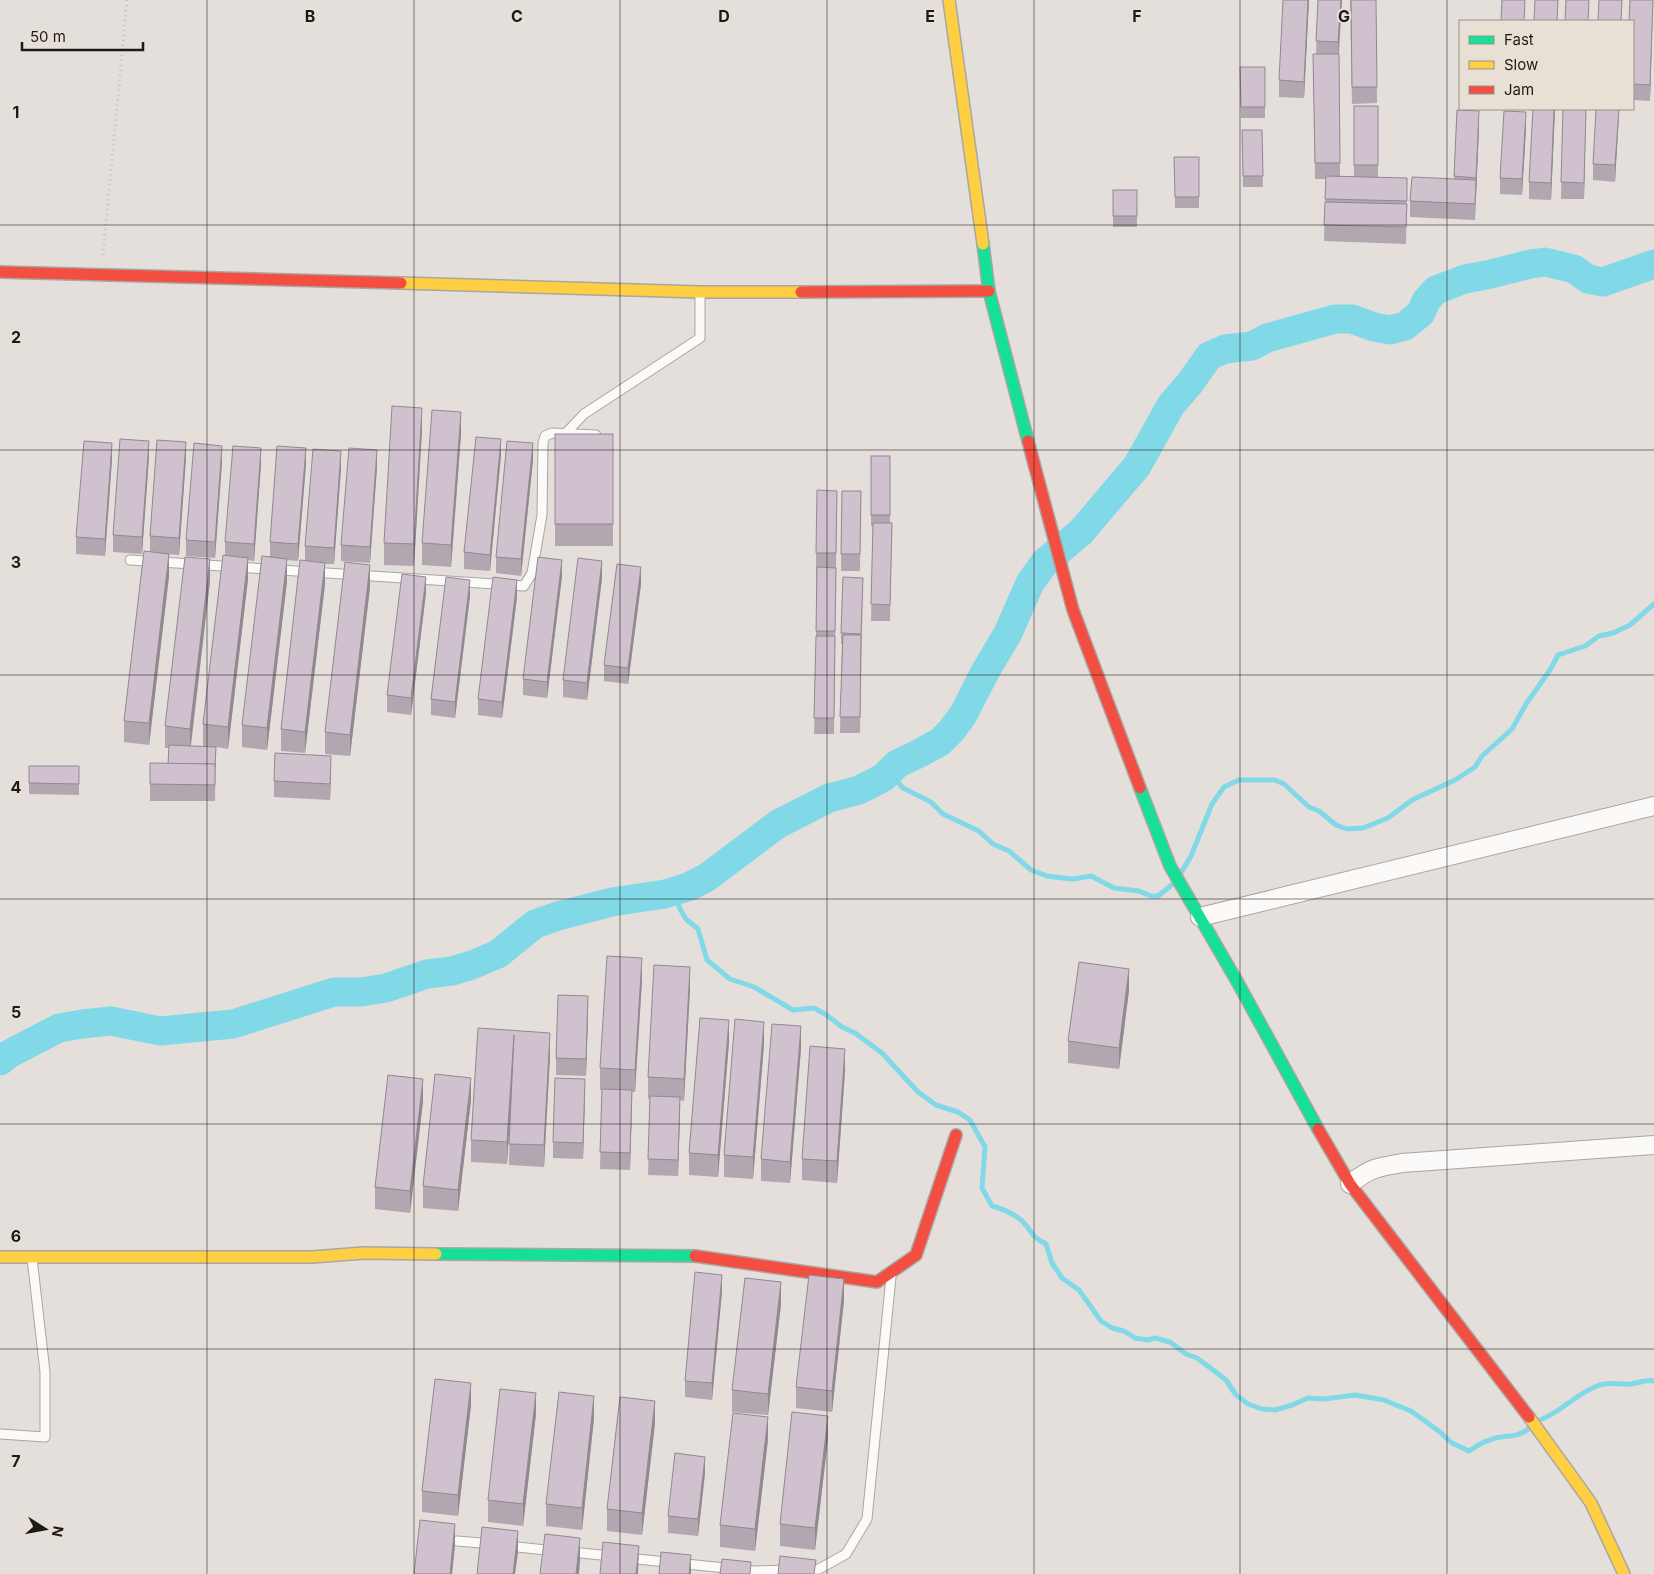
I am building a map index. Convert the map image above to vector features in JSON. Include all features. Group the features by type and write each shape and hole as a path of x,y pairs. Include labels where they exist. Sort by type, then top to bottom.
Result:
{"street":[{"path":"949,0 989,291 1065,582 1083,640 1170,866 1350,1184 1520,1406 1591,1503 1624,1574"},
{"path":"0,272 700,292 989,291"},
{"path":"1200,917 1654,806"},
{"path":"0,1257 312,1257 364,1253 512,1256 687,1255 877,1282 916,1255 956,1135"},
{"path":"1350,1184 1366,1171 1402,1163 1654,1145"}],"lane":[{"path":"566,433 584,414 700,338 700,292"},
{"path":"130,560 524,586 532,573 542,515 543,443 545,436 552,433 609,435"},
{"path":"0,1434 45,1437 45,1372 31,1256"},
{"path":"457,1540 755,1571 819,1569 846,1554 867,1519 892,1272"}],"path":[{"path":"101,276 127,0"}],"building":[{"path":"1283,0 1308,0 1304,82 1279,80"},
{"path":"1318,0 1341,0 1338,42 1316,41"},
{"path":"1351,0 1376,0 1377,87 1352,87"},
{"path":"1502,0 1525,0 1524,20 1501,20"},
{"path":"1535,0 1558,0 1557,20 1534,20"},
{"path":"1566,0 1589,0 1588,20 1565,20"},
{"path":"1599,0 1622,0 1621,20 1598,20"},
{"path":"1630,0 1653,0 1650,85 1634,84 1634,20 1629,20"},
{"path":"1313,54 1339,54 1340,163 1315,163"},
{"path":"1240,67 1265,67 1265,107 1241,107"},
{"path":"1354,106 1378,106 1378,165 1354,165"},
{"path":"1457,110 1479,111 1476,178 1454,176"},
{"path":"1533,110 1554,110 1551,183 1529,182"},
{"path":"1563,110 1586,110 1584,183 1561,182"},
{"path":"1596,110 1619,110 1615,165 1593,164"},
{"path":"1504,111 1526,112 1522,179 1500,178"},
{"path":"1242,130 1262,130 1263,176 1243,176"},
{"path":"1174,157 1199,157 1199,197 1175,197"},
{"path":"1326,176 1407,178 1407,201 1325,199"},
{"path":"1412,177 1476,180 1475,204 1410,201"},
{"path":"1113,190 1137,190 1137,216 1113,216"},
{"path":"1325,202 1407,204 1406,227 1324,225"},
{"path":"392,406 422,408 414,544 384,543"},
{"path":"432,410 461,412 451,545 422,543"},
{"path":"555,434 613,434 613,524 555,524"},
{"path":"476,437 501,439 490,555 464,552"},
{"path":"120,439 149,441 142,537 113,535"},
{"path":"157,440 186,442 179,538 150,536"},
{"path":"84,441 112,443 105,539 76,537"},
{"path":"507,441 533,443 521,559 496,557"},
{"path":"194,443 222,446 215,542 186,540"},
{"path":"233,446 261,448 254,544 225,542"},
{"path":"277,446 306,448 298,544 270,542"},
{"path":"349,448 377,450 370,547 341,545"},
{"path":"313,449 341,451 334,548 305,546"},
{"path":"871,456 890,456 890,515 871,515"},
{"path":"817,490 837,491 836,553 816,553"},
{"path":"842,491 861,491 860,554 841,554"},
{"path":"873,523 892,523 890,605 871,604"},
{"path":"144,551 169,554 149,723 124,721"},
{"path":"223,555 248,558 228,727 203,724"},
{"path":"262,556 287,559 267,728 242,725"},
{"path":"185,557 210,559 190,729 165,726"},
{"path":"538,557 562,560 547,682 523,679"},
{"path":"578,558 602,561 587,683 563,680"},
{"path":"300,560 325,563 305,732 281,729"},
{"path":"345,562 370,565 350,735 325,732"},
{"path":"617,564 641,567 628,668 604,665"},
{"path":"817,567 836,568 835,631 816,631"},
{"path":"402,574 426,577 411,698 387,695"},
{"path":"446,577 470,580 455,702 431,699"},
{"path":"493,577 517,580 502,702 478,699"},
{"path":"843,577 863,578 861,634 841,633"},
{"path":"843,635 861,635 860,717 840,717"},
{"path":"816,636 835,636 834,718 814,718"},
{"path":"169,745 216,747 215,767 215,764 168,764"},
{"path":"275,753 331,756 330,784 274,781"},
{"path":"150,763 215,764 215,785 150,784"},
{"path":"29,766 79,766 79,784 29,783"},
{"path":"607,956 642,958 635,1070 600,1068"},
{"path":"1079,962 1129,969 1119,1048 1068,1041"},
{"path":"654,965 690,967 684,1079 648,1077"},
{"path":"558,995 588,996 586,1059 556,1058"},
{"path":"700,1018 729,1020 718,1155 689,1153"},
{"path":"735,1019 764,1022 753,1157 724,1155"},
{"path":"772,1024 801,1026 790,1162 761,1159"},
{"path":"478,1028 550,1033 544,1145 509,1144 514,1035 507,1142 471,1140"},
{"path":"810,1046 845,1049 837,1161 802,1159"},
{"path":"435,1074 471,1078 458,1190 423,1186"},
{"path":"388,1075 423,1079 410,1191 375,1187"},
{"path":"555,1078 585,1079 583,1143 553,1142"},
{"path":"602,1089 632,1090 630,1153 600,1152"},
{"path":"650,1096 680,1097 678,1160 648,1159"},
{"path":"695,1272 722,1275 712,1383 685,1381"},
{"path":"809,1275 844,1279 832,1391 796,1387"},
{"path":"745,1278 781,1282 768,1394 732,1390"},
{"path":"435,1379 471,1383 458,1495 422,1491"},
{"path":"500,1389 536,1393 523,1504 488,1500"},
{"path":"559,1392 594,1396 582,1508 546,1504"},
{"path":"620,1397 655,1401 642,1513 607,1509"},
{"path":"792,1412 828,1416 815,1528 780,1524"},
{"path":"733,1413 768,1417 755,1529 720,1525"},
{"path":"675,1453 705,1457 698,1519 668,1516"},
{"path":"420,1520 455,1524 450,1574 414,1574"},
{"path":"482,1527 518,1531 513,1574 477,1574"},
{"path":"545,1534 580,1538 576,1574 540,1574"},
{"path":"603,1542 639,1546 636,1574 600,1574"},
{"path":"661,1552 691,1555 689,1574 659,1574"},
{"path":"780,1556 816,1560 814,1574 778,1574"},
{"path":"722,1559 751,1562 750,1574 720,1574"}],"waterway":[{"path":"0,1061 9,1054 59,1028 111,1021 160,1031 233,1024 334,992 361,992 386,988 427,974 452,971 472,965 498,954 535,924 558,916 612,902 665,894 688,887 706,878 778,824 829,798 859,790 873,783 884,777 897,764 940,742 951,731 963,715 1008,633 1030,583 1045,562 1081,532 1137,466 1171,405 1190,383 1209,356 1225,349 1252,346 1267,338 1335,319 1352,319 1374,327 1390,330 1405,326 1421,313 1426,301 1436,290 1465,279 1530,264 1545,262 1574,269 1588,279 1603,282 1654,264"},
{"path":"1181,873 1191,856 1212,804 1224,787 1239,780 1275,780 1284,784 1309,807 1319,811 1336,825 1347,829 1363,828 1388,818 1412,800 1455,780 1475,767 1482,756 1512,729 1558,655 1585,646 1599,636 1613,633 1630,625 1654,604"},
{"path":"889,772 903,788 931,802 943,814 979,831 993,844 1009,851 1031,870 1047,876 1063,878 1074,879 1091,876 1114,888 1139,891 1151,896 1158,896 1173,884"},
{"path":"674,891 680,909 686,919 698,929 707,960 730,979 754,987 793,1010 814,1008 825,1014 882,1053 918,1092 936,1105 958,1112 970,1120 985,1147 982,1188 992,1206 1005,1210 1016,1217 1046,1244 1052,1263 1062,1278 1079,1290 1101,1321 1112,1328 1124,1331 1135,1338 1148,1340 1155,1338 1170,1342 1186,1354 1197,1358 1226,1380 1236,1395 1248,1404 1262,1409 1275,1410 1308,1398 1324,1399 1355,1395 1384,1400 1411,1411 1452,1443 1469,1451 1487,1441 1519,1434 1528,1429"},
{"path":"1540,1420 1548,1417 1589,1389 1610,1383 1631,1384 1654,1381"}],"traffic: fast":[{"path":"983,244 989,291 1028,441"},
{"path":"1140,788 1170,866 1238,983 1318,1129"},
{"path":"436,1254 695,1256"}],"traffic: slow":[{"path":"949,0 983,244"},
{"path":"401,283 700,292 801,292"},
{"path":"0,1257 312,1257 364,1253 436,1254"},
{"path":"1529,1417 1591,1503 1624,1574"}],"traffic: jam":[{"path":"0,272 401,283"},
{"path":"801,292 989,291"},
{"path":"1028,441 1073,610 1140,788"},
{"path":"1318,1129 1350,1184 1529,1417"},
{"path":"695,1256 877,1282 916,1255 956,1135"}]}
